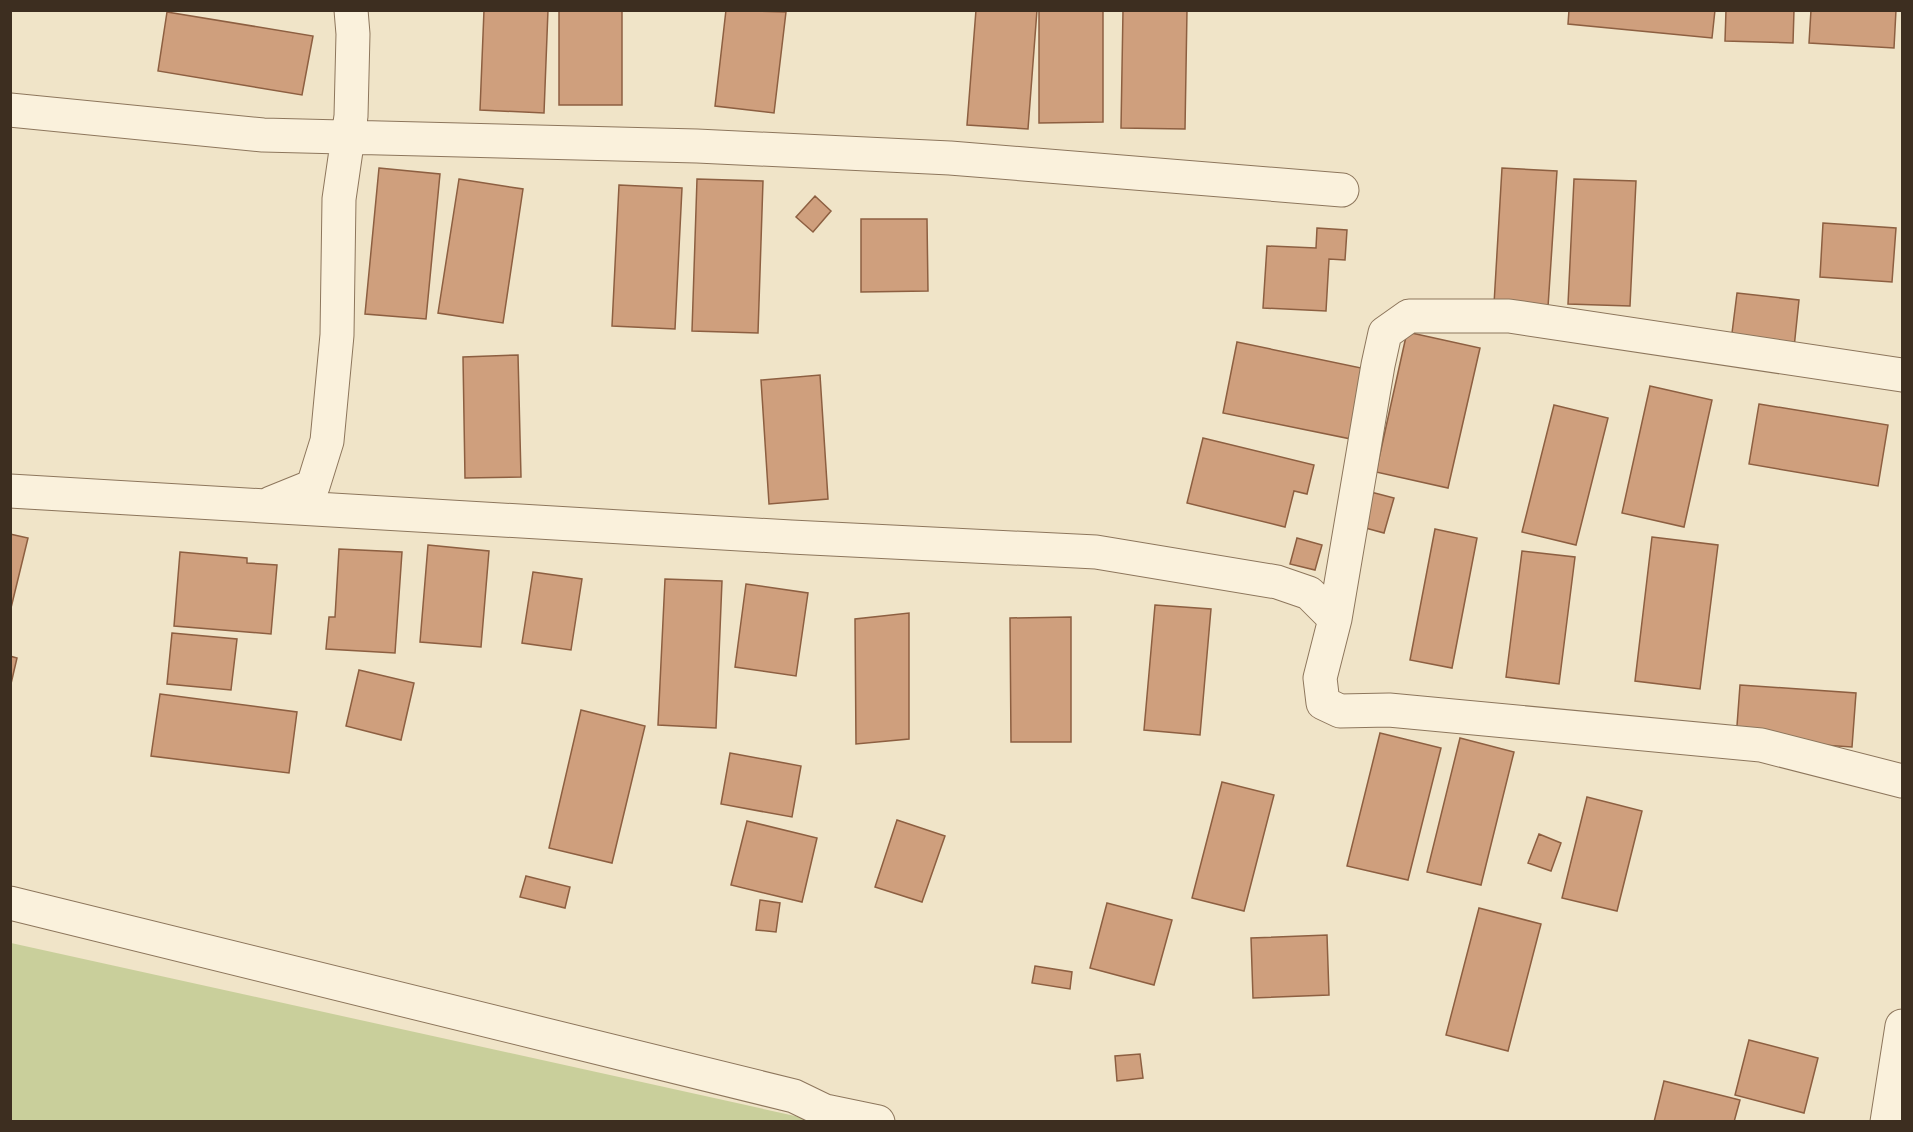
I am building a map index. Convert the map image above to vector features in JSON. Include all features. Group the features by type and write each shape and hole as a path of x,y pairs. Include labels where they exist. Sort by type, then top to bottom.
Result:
{"street":[{"path":"264,506 313,486 327,441 337,336 339,199 351,116 353,34 351,10"},
{"path":"10,110 263,135 697,146 950,158 1342,190"},
{"path":"1902,375 1509,316 1409,316 1385,333 1335,619 1320,678 1323,703 1340,711 1389,710 1761,745 1902,781"},
{"path":"10,491 779,537 1096,552 1277,582 1309,593 1335,619"},
{"path":"10,903 794,1096 827,1116 878,1122"},
{"path":"1887,1122 1902,1026"}],"green space":[{"path":"11,943 818,1121 11,1122"}],"building":[{"path":"484,10 548,10 544,113 480,110"},
{"path":"559,10 622,10 622,105 559,105"},
{"path":"726,10 786,12 774,113 715,106"},
{"path":"976,10 1037,10 1028,129 967,125"},
{"path":"1039,10 1103,10 1103,122 1039,123"},
{"path":"1123,10 1187,10 1185,129 1121,128"},
{"path":"1569,10 1715,10 1712,38 1568,24"},
{"path":"1726,10 1794,10 1793,43 1725,41"},
{"path":"1811,10 1896,10 1894,48 1809,43"},
{"path":"167,12 313,36 302,95 158,71"},
{"path":"379,168 440,174 426,319 365,314"},
{"path":"1502,168 1557,171 1548,307 1494,304"},
{"path":"459,179 523,189 503,323 438,313"},
{"path":"697,179 763,181 758,333 692,331"},
{"path":"1574,179 1636,181 1630,306 1568,304"},
{"path":"619,185 682,188 675,329 612,326"},
{"path":"815,196 831,211 813,232 796,217"},
{"path":"861,219 927,219 928,291 861,292"},
{"path":"1823,223 1896,228 1892,282 1820,277"},
{"path":"1317,228 1347,230 1345,260 1329,259 1326,311 1263,308 1267,246 1316,248"},
{"path":"1737,293 1799,300 1794,348 1731,341"},
{"path":"1407,332 1480,348 1448,488 1376,472"},
{"path":"1237,342 1366,369 1351,439 1223,413"},
{"path":"518,355 521,477 465,478 463,357"},
{"path":"820,375 828,499 769,504 761,380"},
{"path":"1650,386 1712,400 1684,527 1622,513"},
{"path":"1759,404 1888,425 1878,486 1749,464"},
{"path":"1554,405 1608,418 1576,545 1522,532"},
{"path":"1203,438 1314,465 1307,494 1294,491 1285,527 1187,503"},
{"path":"1367,491 1394,498 1384,533 1358,526"},
{"path":"1435,529 1477,538 1452,668 1410,660"},
{"path":"10,534 28,538 10,612"},
{"path":"1652,537 1718,545 1700,689 1635,681"},
{"path":"1297,538 1322,545 1315,570 1290,564"},
{"path":"428,545 489,551 481,647 420,642"},
{"path":"339,549 402,552 395,653 326,649 329,617 335,617"},
{"path":"1522,551 1575,557 1559,684 1506,677"},
{"path":"180,552 247,558 247,563 277,565 271,634 174,626"},
{"path":"533,572 582,579 571,650 522,643"},
{"path":"665,579 722,581 716,728 658,725"},
{"path":"746,584 808,593 796,676 735,667"},
{"path":"1155,605 1211,609 1200,735 1144,730"},
{"path":"909,613 909,739 856,744 855,619"},
{"path":"1071,617 1071,742 1011,742 1010,618"},
{"path":"172,633 237,639 231,690 167,684"},
{"path":"10,656 17,658 10,688"},
{"path":"359,670 414,683 401,740 346,726"},
{"path":"1740,685 1856,693 1852,747 1736,739"},
{"path":"160,694 297,712 289,773 151,756"},
{"path":"581,710 645,726 612,863 549,848"},
{"path":"1380,733 1441,748 1408,880 1347,866"},
{"path":"1460,738 1514,752 1481,885 1427,872"},
{"path":"730,753 801,766 792,817 721,804"},
{"path":"1222,782 1274,795 1244,911 1192,898"},
{"path":"1587,797 1642,811 1617,911 1562,898"},
{"path":"897,820 945,836 922,902 875,887"},
{"path":"747,821 817,838 802,902 731,885"},
{"path":"1539,834 1561,843 1551,871 1528,863"},
{"path":"526,876 570,887 565,908 520,897"},
{"path":"760,900 780,903 776,932 756,930"},
{"path":"1107,903 1172,920 1154,985 1090,968"},
{"path":"1479,908 1541,924 1508,1051 1446,1035"},
{"path":"1327,935 1329,995 1253,998 1251,938"},
{"path":"1035,966 1072,972 1070,989 1032,983"},
{"path":"1749,1040 1818,1058 1804,1113 1735,1095"},
{"path":"1140,1054 1143,1078 1117,1081 1115,1056"},
{"path":"1664,1081 1740,1100 1734,1122 1654,1122"}]}
